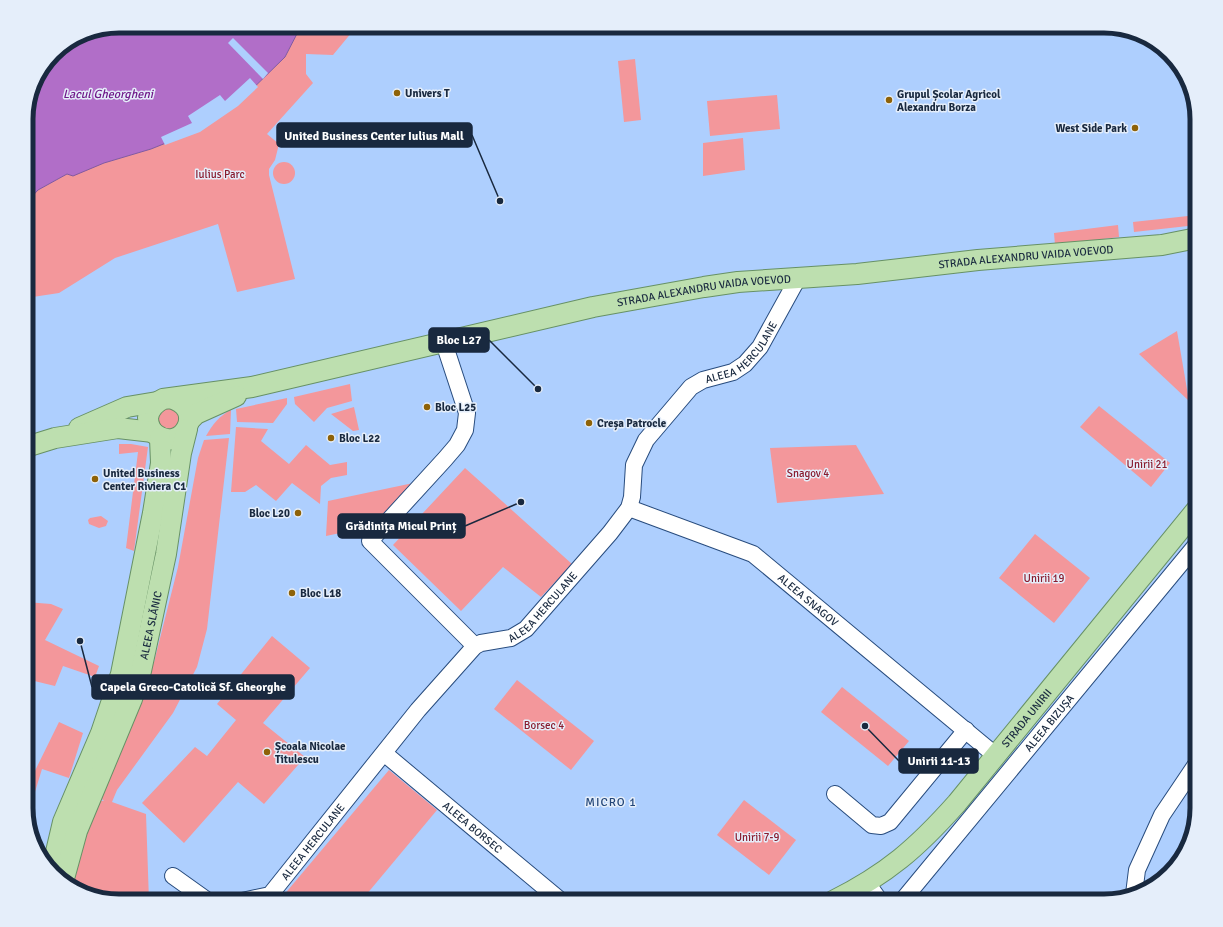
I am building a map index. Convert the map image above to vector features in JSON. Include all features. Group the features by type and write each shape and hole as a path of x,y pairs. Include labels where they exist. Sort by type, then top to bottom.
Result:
{"main road":[{"name":"STRADA ALEXANDRU VAIDA VOEVOD","path":"55,438 116,411 163,400 252,387 310,372 444,343 619,302 738,282 798,278 1165,244 1190,239"},
{"name":"STRADA ALEXANDRU VAIDA VOEVOD","path":"1165,244 1190,249"},
{"name":"STRADA ALEXANDRU VAIDA VOEVOD","path":"188,425 196,414 252,387"},
{"path":"33,445 55,438 118,428 156,435 167,440 175,439 182,435 188,425 188,412 184,405 178,400 163,400 151,408 148,416 149,425 156,435"},
{"name":"ALEEA SLĂNIC","path":"65,874 77,831 132,699 141,671 166,554 179,463 188,425"},
{"name":"ALEEA SLĂNIC","path":"53,863 63,822 101,733 121,674 153,513 161,463 156,435"},
{"name":"STRADA UNIRII","path":"846,894 891,867 920,843 957,803 1190,518"}],"street":[{"name":"ALEEA HERCULANE","path":"271,894 385,754 418,710 474,646 481,643 511,638 526,629 610,533 628,508 632,497 634,465 646,440 690,387 703,380 733,372 745,364 760,347 798,278"},
{"path":"444,343 467,413 465,430 457,445 370,541 474,646"},
{"name":"ALEEA SNAGOV","path":"628,508 753,554 995,755"},
{"name":"ALEEA BIZUȘA","path":"907,894 1190,552"},
{"path":"835,794 872,825 881,826 890,822 966,730"},
{"name":"ALEEA BORSEC","path":"385,754 553,894"},
{"path":"1135,888 1137,870 1162,815 1190,773"},
{"path":"173,876 198,894"},
{"path":"867,882 875,894"}],"green space":[{"name":"Iulius Parc","path":"297,33 351,33 333,55 306,54 306,74 313,83 267,134 279,144 275,160 269,169 269,175 295,279 237,292 218,224 115,258 59,293 33,297 33,195 38,190 67,174 73,175 176,139 236,105 285,57"},
{"path":"635,59 641,120 624,122 618,61"},
{"path":"777,95 780,129 710,136 707,101"},
{"path":"743,138 745,170 703,176 703,143"},
{"path":"284,162 292,165 295,173 292,181 284,184 276,181 273,173 276,165"},
{"path":"1190,216 1190,226 1134,232 1133,222"},
{"path":"1118,225 1119,237 1055,245 1054,233"},
{"path":"1177,331 1189,401 1139,354"},
{"path":"350,384 352,401 327,408 314,422 295,404 294,397"},
{"path":"287,398 287,404 273,423 237,422 236,409"},
{"path":"170,402 186,422 165,436 153,414"},
{"name":"Unirii 21","path":"1099,406 1170,463 1151,487 1080,427"},
{"path":"354,407 359,430 353,431 331,414"},
{"path":"231,410 230,434 206,436 217,421"},
{"path":"236,427 268,429 261,441 289,464 306,445 330,465 347,462 347,475 331,478 321,486 320,504 292,483 276,501 256,485 245,492 231,492"},
{"path":"229,438 207,629 197,667 173,713 117,790 112,802 146,814 149,894 119,894 102,892 76,882 75,878 87,828 96,800 104,801 101,798 125,743 154,662 178,567 198,458 204,440"},
{"path":"119,444 131,444 148,447 134,551 126,548 138,452 119,454"},
{"name":"Snagov 4","path":"856,445 884,494 777,503 770,448"},
{"path":"465,468 572,564 541,597 503,567 461,611 393,545"},
{"path":"418,482 378,525 326,536 328,501"},
{"path":"101,516 108,521 106,526 99,528 89,524 88,520 90,518"},
{"name":"Unirii 19","path":"1035,534 1090,578 1054,623 999,578"},
{"path":"33,603 51,604 63,609 45,640 99,666 95,677 63,666 55,686 33,681"},
{"path":"272,636 310,668 263,723 305,757 264,804 238,782 184,843 142,803 195,747 207,756 236,720 217,704"},
{"name":"Borsec 4","path":"517,680 594,741 571,770 494,709"},
{"path":"842,687 909,741 888,766 821,712"},
{"path":"59,722 83,733 69,778 42,769 33,798 33,775"},
{"path":"389,770 437,810 367,894 285,894"},
{"name":"Unirii 7-9","path":"744,800 796,840 769,875 717,835"}],"water":[{"name":"Lacul Gheorgheni","path":"113,33 297,33 285,57 236,105 176,139 151,149 104,163 73,176 67,174 38,190 33,195 33,113 36,97 42,81 54,62 71,48 91,38"}],"pier":[{"path":"233,38 268,73 263,79 228,43"},
{"path":"250,78 258,87 238,106 200,132 165,145 161,137 192,123 188,116 220,95 225,101"}],"place":[{"name":"Univers T","path":"397,93"},
{"name":"Grupul Școlar Agricol Alexandru Borza","path":"889,100"},
{"name":"West Side Park","path":"1135,128"},
{"name":"United Business Center Iulius Mall","path":"500,201"},
{"name":"Bloc L27","path":"538,389"},
{"name":"Bloc L25","path":"427,407"},
{"name":"Creșa Patrocle","path":"589,423"},
{"name":"Bloc L22","path":"331,438"},
{"name":"United Business Center Riviera C1","path":"95,479"},
{"name":"Grădinița Micul Prinț","path":"521,502"},
{"name":"Bloc L20","path":"298,513"},
{"name":"Bloc L18","path":"292,593"},
{"name":"Capela Greco-Catolică Sf. Gheorghe","path":"80,641"},
{"name":"Unirii 11-13","path":"865,726"},
{"name":"Școala Nicolae Titulescu","path":"267,752"}],"district":[{"name":"MICRO 1","path":"611,802"}]}
